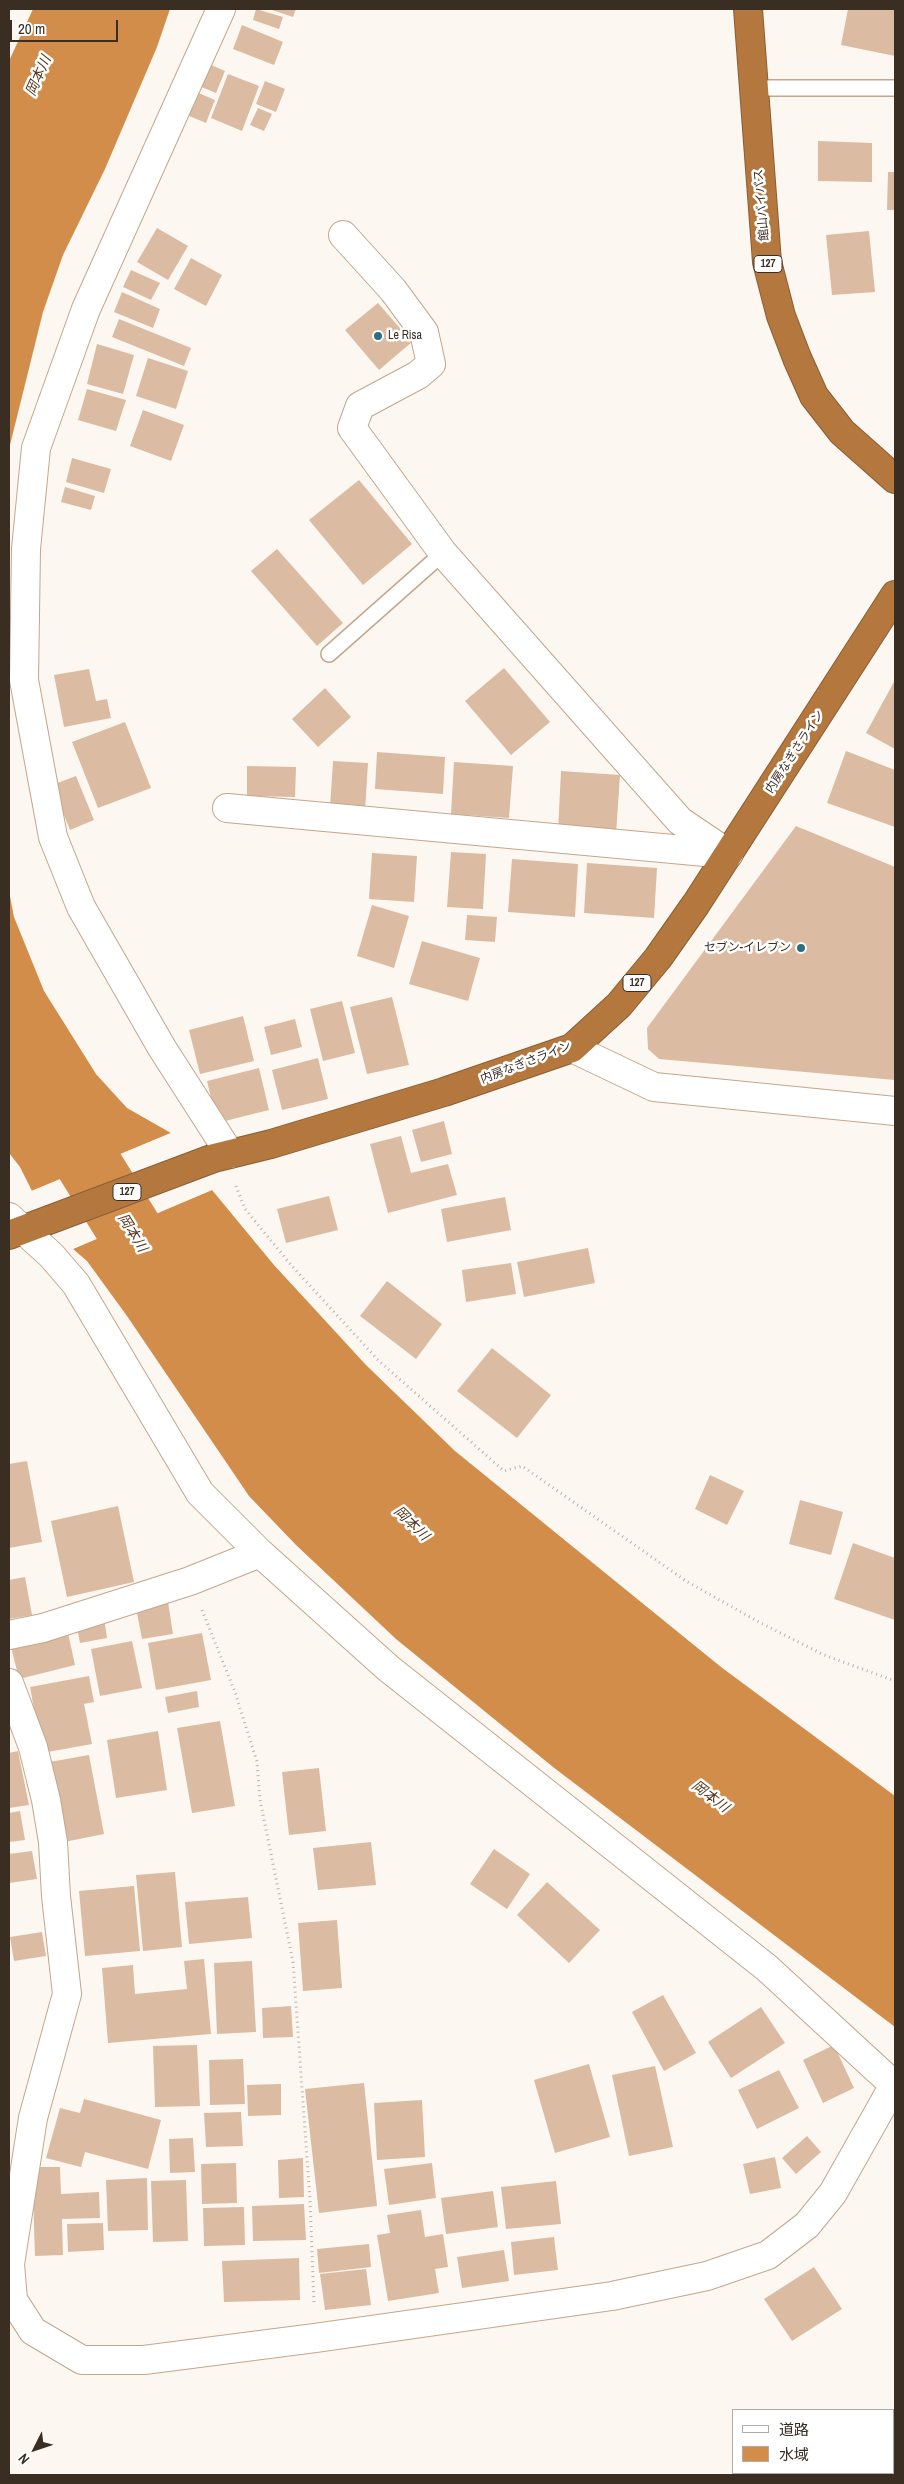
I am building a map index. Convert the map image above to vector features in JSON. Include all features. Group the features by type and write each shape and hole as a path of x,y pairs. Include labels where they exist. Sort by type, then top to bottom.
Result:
{"highway":[{"name":"館山バイパス","path":"748,9 767,262 784,325 814,396 842,432 895,479"},
{"name":"内房なぎさライン","path":"20,1227 222,1156 272,1144 444,1092 572,1048 619,1005 658,958 729,854 895,595"}],"street":[{"path":"221,9 86,309 36,448 26,549 24,680 53,837 81,907 222,1156"},
{"path":"343,235 393,290 424,332 430,364 418,375 360,406 352,428 443,553 680,821 729,854"},
{"path":"227,808 729,854"},
{"path":"572,1048 654,1087 895,1112"},
{"path":"9,1683 33,1747 46,1800 53,1842 56,1896 67,1994 33,2118 9,2264 11,2305 33,2331 82,2360 144,2360 315,2338 612,2296 708,2276 768,2255 807,2226 832,2193 895,2084 767,1968 388,1668 260,1553 200,1493 76,1284 51,1255 20,1227"},
{"path":"9,1635 42,1628 190,1581 260,1553"}],"lane":[{"path":"753,88 895,88"},
{"path":"329,654 443,553"}],"path":[{"path":"222,1156 235,1182 245,1209 291,1265 379,1361 504,1471 522,1466 686,1581 757,1621 824,1655 895,1681"},
{"path":"190,1581 248,1727 257,1762 260,1800 293,1962 310,2200 315,2338"}],"water":[{"path":"33,9 170,9 157,47 105,169 63,255 43,312 9,449 9,61"},
{"path":"9,891 14,917 44,991 96,1074 127,1108 171,1133 32,1191 20,1167 9,1153"},
{"path":"212,1190 274,1265 366,1365 455,1451 721,1667 895,1796 895,2027 553,1767 396,1639 296,1545 249,1496 127,1316 87,1261 73,1249"}],"pier":[{"path":"174,1133 172,1136 33,1193 29,1192"},
{"path":"211,1188 214,1189 70,1250 72,1246"}],"building":[{"path":"256,9 283,17 279,29 253,20"},
{"path":"269,9 296,9 293,17"},
{"path":"848,9 895,9 895,56 841,45"},
{"path":"242,25 283,42 274,65 233,49"},
{"path":"209,64 225,71 216,93 199,86"},
{"path":"228,74 259,86 242,131 211,118"},
{"path":"265,81 285,89 276,112 256,104"},
{"path":"196,92 215,100 206,123 187,115"},
{"path":"258,108 272,114 264,131 250,125"},
{"path":"818,141 872,143 872,182 818,181"},
{"path":"888,172 895,172 895,210 887,210"},
{"path":"157,228 188,246 168,280 137,262"},
{"path":"869,231 875,292 832,295 826,235"},
{"path":"191,258 222,275 206,306 174,289"},
{"path":"131,270 160,283 151,300 123,287"},
{"path":"122,292 160,309 153,328 114,312"},
{"name":"Le Risa","path":"378,303 412,342 379,370 345,330"},
{"path":"119,319 191,348 184,366 112,337"},
{"path":"97,344 134,355 123,394 87,384"},
{"path":"148,358 188,371 176,409 136,396"},
{"path":"87,389 126,400 116,431 78,420"},
{"path":"143,410 184,425 171,461 130,446"},
{"path":"72,458 111,469 104,493 66,482"},
{"path":"359,480 412,544 363,585 309,520"},
{"path":"65,487 95,496 91,510 61,502"},
{"path":"277,549 343,623 317,646 251,571"},
{"path":"504,668 550,722 511,755 465,701"},
{"path":"89,669 96,701 107,699 111,718 64,727 54,675"},
{"path":"895,680 895,749 866,733"},
{"path":"325,688 351,717 318,747 292,719"},
{"path":"125,722 151,788 98,808 72,742"},
{"path":"846,751 895,770 895,827 827,803"},
{"path":"377,752 445,757 443,794 375,789"},
{"path":"333,761 368,763 365,811 330,808"},
{"path":"454,762 513,766 509,818 451,814"},
{"path":"247,766 296,767 295,797 247,796"},
{"path":"561,771 620,775 616,835 558,831"},
{"path":"76,776 94,820 70,830 52,785"},
{"name":"セブン-イレブン","path":"796,826 895,867 895,1080 659,1059 648,1049 647,1028"},
{"path":"451,852 486,854 483,909 447,907"},
{"path":"372,853 417,856 414,902 369,899"},
{"path":"512,859 578,864 575,917 508,912"},
{"path":"587,863 657,868 654,918 584,913"},
{"path":"372,905 409,916 394,968 357,956"},
{"path":"467,915 497,917 495,942 465,940"},
{"path":"422,941 480,958 468,1001 409,984"},
{"path":"392,997 409,1065 367,1074 350,1007"},
{"path":"342,1001 355,1053 323,1061 310,1009"},
{"path":"243,1016 254,1061 200,1074 189,1030"},
{"path":"295,1019 302,1047 271,1055 264,1027"},
{"path":"318,1058 328,1099 282,1110 272,1070"},
{"path":"259,1068 269,1110 217,1123 207,1081"},
{"path":"444,1121 452,1154 421,1162 412,1130"},
{"path":"401,1136 411,1173 448,1164 457,1195 388,1213 370,1144"},
{"path":"329,1196 338,1230 286,1243 277,1209"},
{"path":"505,1197 511,1230 447,1242 441,1209"},
{"path":"588,1248 595,1283 524,1297 517,1262"},
{"path":"511,1263 516,1294 466,1302 462,1270"},
{"path":"387,1281 442,1324 416,1359 360,1316"},
{"path":"492,1348 551,1395 517,1438 457,1391"},
{"path":"27,1461 42,1542 9,1548 9,1464"},
{"path":"710,1475 744,1491 727,1525 695,1509"},
{"path":"800,1500 843,1512 831,1555 789,1544"},
{"path":"118,1506 134,1582 67,1597 51,1521"},
{"path":"853,1543 895,1558 895,1620 834,1599"},
{"path":"25,1577 32,1615 9,1619 9,1580"},
{"path":"168,1602 173,1634 142,1639 136,1608"},
{"path":"104,1618 107,1638 80,1643 76,1622"},
{"path":"68,1633 75,1665 19,1679 11,1647"},
{"path":"202,1633 211,1680 156,1690 148,1643"},
{"path":"132,1641 142,1688 100,1696 91,1649"},
{"path":"89,1676 94,1702 84,1704 92,1744 42,1753 30,1687"},
{"path":"197,1691 199,1707 168,1713 165,1697"},
{"path":"220,1721 235,1806 192,1813 177,1728"},
{"path":"158,1731 167,1790 116,1798 107,1740"},
{"path":"18,1751 29,1805 9,1808 9,1753"},
{"path":"89,1755 104,1834 59,1843 44,1763"},
{"path":"319,1768 326,1831 289,1835 282,1772"},
{"path":"20,1811 25,1840 9,1842 9,1813"},
{"path":"371,1842 376,1885 318,1890 313,1848"},
{"path":"494,1849 530,1874 507,1909 470,1884"},
{"path":"32,1851 37,1879 9,1883 9,1854"},
{"path":"175,1872 182,1947 143,1951 136,1875"},
{"path":"547,1882 600,1930 569,1963 517,1915"},
{"path":"134,1886 140,1951 85,1956 79,1891"},
{"path":"248,1897 252,1938 189,1944 185,1902"},
{"path":"337,1920 342,1988 303,1991 298,1923"},
{"path":"42,1932 46,1956 14,1961 10,1937"},
{"path":"204,1959 211,2034 108,2043 102,1968 133,1965 135,1994 187,1989 184,1961"},
{"path":"252,1961 256,2032 217,2034 214,1963"},
{"path":"663,1995 696,2053 664,2071 632,2012"},
{"path":"291,2006 293,2037 263,2038 262,2008"},
{"path":"761,2007 785,2043 731,2078 708,2042"},
{"path":"197,2045 200,2106 155,2107 153,2046"},
{"path":"834,2045 854,2088 823,2103 803,2060"},
{"path":"243,2059 245,2104 210,2105 209,2060"},
{"path":"589,2064 610,2137 555,2153 534,2080"},
{"path":"655,2066 673,2147 629,2156 612,2075"},
{"path":"779,2070 799,2108 757,2129 738,2090"},
{"path":"364,2083 377,2206 319,2213 305,2089"},
{"path":"281,2084 281,2115 248,2116 247,2085"},
{"path":"84,2099 161,2120 148,2169 85,2152 81,2167 46,2158 60,2108 80,2113"},
{"path":"422,2100 425,2157 377,2160 374,2103"},
{"path":"241,2112 243,2146 206,2147 204,2113"},
{"path":"807,2136 821,2152 796,2174 782,2158"},
{"path":"193,2138 195,2172 170,2173 169,2139"},
{"path":"775,2157 781,2188 750,2194 743,2164"},
{"path":"303,2158 304,2197 279,2198 278,2160"},
{"path":"236,2163 237,2203 202,2204 201,2164"},
{"path":"432,2163 436,2198 389,2205 384,2169"},
{"path":"32,2167 60,2167 61,2194 99,2192 100,2218 62,2219 63,2255 35,2256"},
{"path":"147,2178 148,2230 108,2231 106,2180"},
{"path":"186,2180 188,2241 153,2242 151,2181"},
{"path":"556,2181 561,2224 506,2229 501,2187"},
{"path":"493,2191 498,2227 446,2234 441,2198"},
{"path":"304,2204 306,2240 253,2241 252,2206"},
{"path":"244,2207 245,2245 204,2246 203,2208"},
{"path":"421,2210 425,2237 443,2234 448,2267 435,2269 439,2293 388,2301 377,2235 390,2233 387,2215"},
{"path":"103,2223 104,2250 68,2252 67,2224"},
{"path":"554,2237 558,2270 514,2275 511,2242"},
{"path":"369,2244 371,2267 319,2273 317,2249"},
{"path":"504,2250 509,2281 462,2288 457,2257"},
{"path":"299,2258 300,2300 224,2302 222,2261"},
{"path":"814,2267 842,2309 792,2341 764,2299"},
{"path":"366,2269 371,2305 325,2310 320,2274"}],"waterway":[{"name":"岡本川","path":"9,1036 170,1295 177,1301"}],"place":[{"name":"Le Risa","path":"378,336"},
{"name":"セブン-イレブン","path":"801,948"}]}
